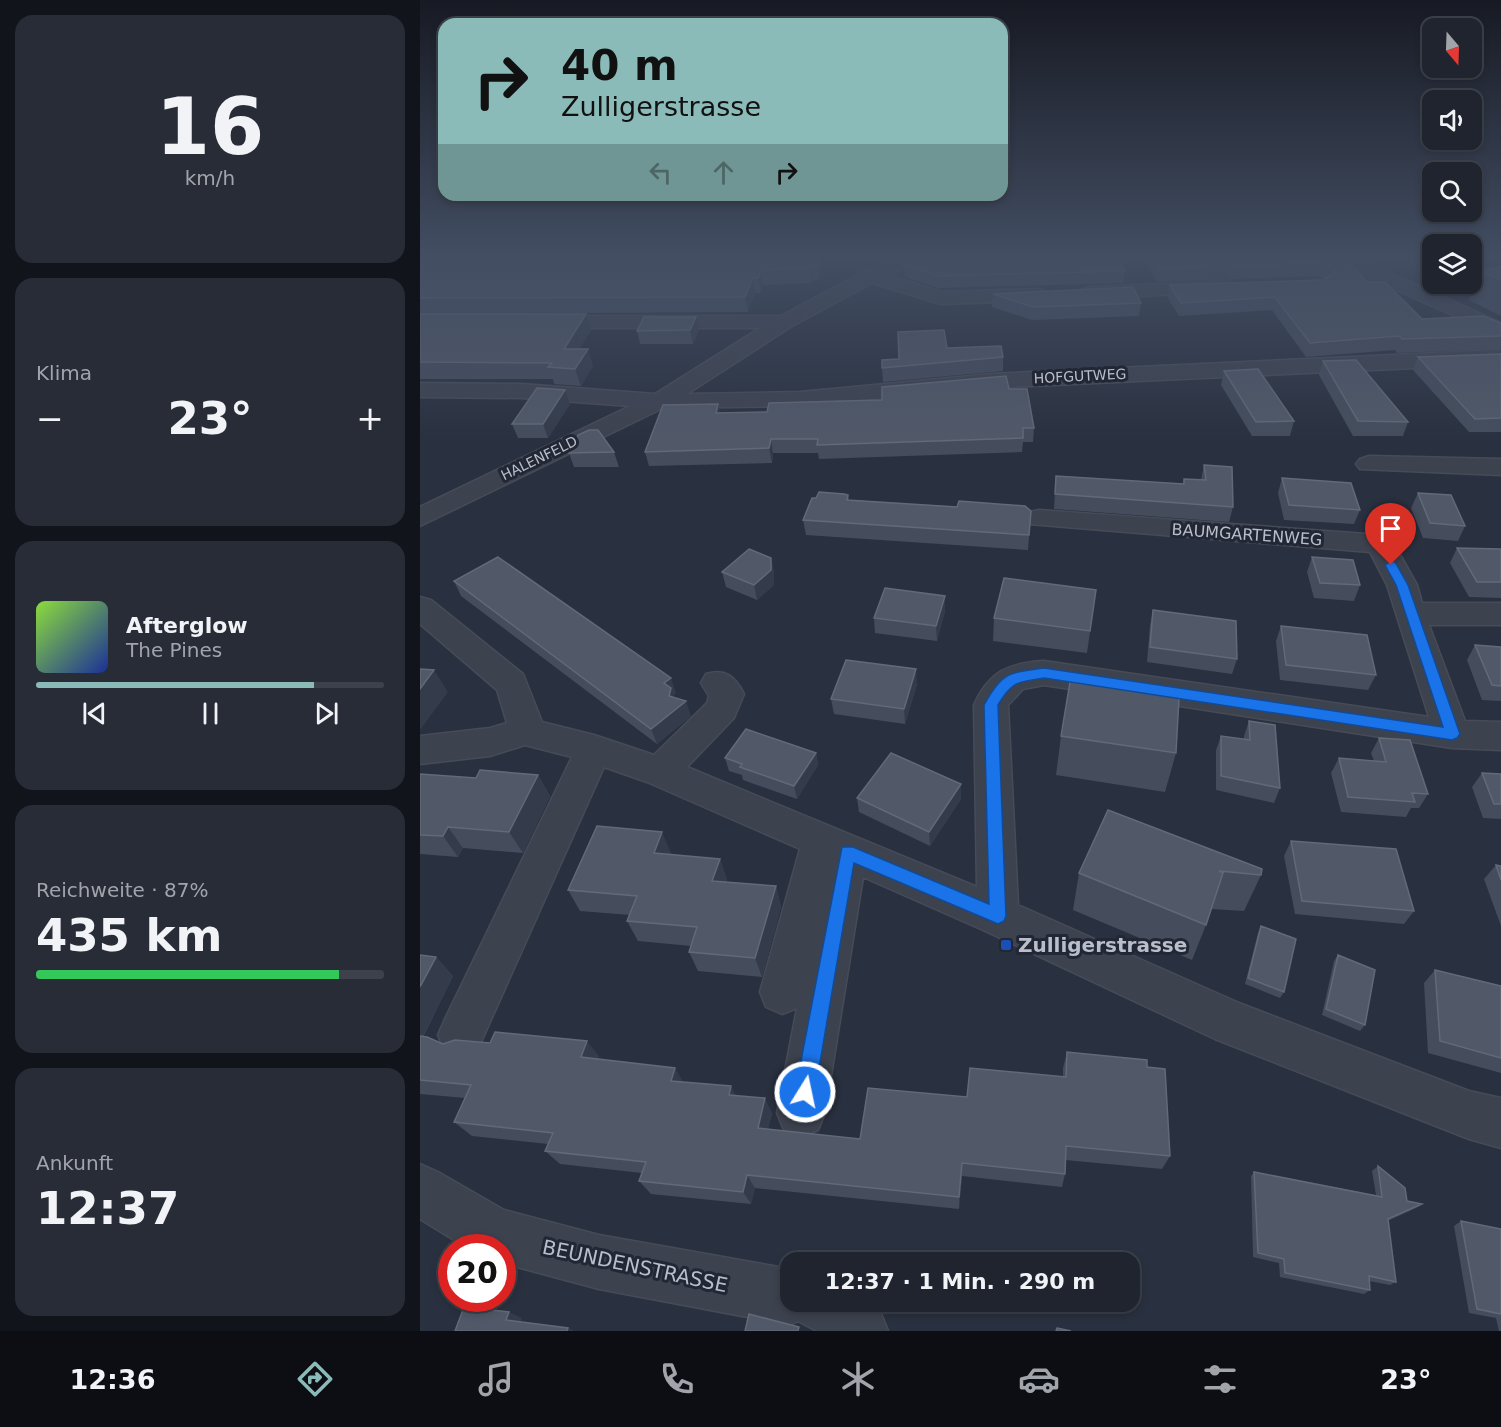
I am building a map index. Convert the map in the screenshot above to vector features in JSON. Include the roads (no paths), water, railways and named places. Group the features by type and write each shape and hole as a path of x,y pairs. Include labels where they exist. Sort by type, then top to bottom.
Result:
{"street":[{"name":"HALENFELD","path":"420,518 660,401 790,319"},
{"path":"1476,319 1501,331"},
{"path":"526,322 785,322"},
{"name":"HOFGUTWEG","path":"420,390 522,391 660,401 906,396 991,381 1276,365 1501,357"},
{"path":"1370,464 1501,467"},
{"name":"BAUMGARTENWEG","path":"1039,518 1380,544 1402,585 1452,734"},
{"path":"420,607 511,683 524,715 525,731"},
{"path":"1410,614 1501,614"},
{"path":"998,916 991,705 1003,684 1015,677 1044,673 1452,734 1501,736"},
{"path":"660,772 722,709 727,694 718,683"},
{"path":"420,750 490,742 525,731 594,749 660,772 998,916 1231,1023 1468,1115 1501,1123"},
{"path":"461,1035 594,749"},
{"path":"782,992 835,847"},
{"path":"801,1113 835,847"},
{"name":"BEUNDENSTRASSE","path":"420,1190 494,1234 599,1262 780,1295"},
{"path":"838,1312 860,1331"}],"place":[{"name":"Zulligerstrasse","path":"1006,945"}]}
